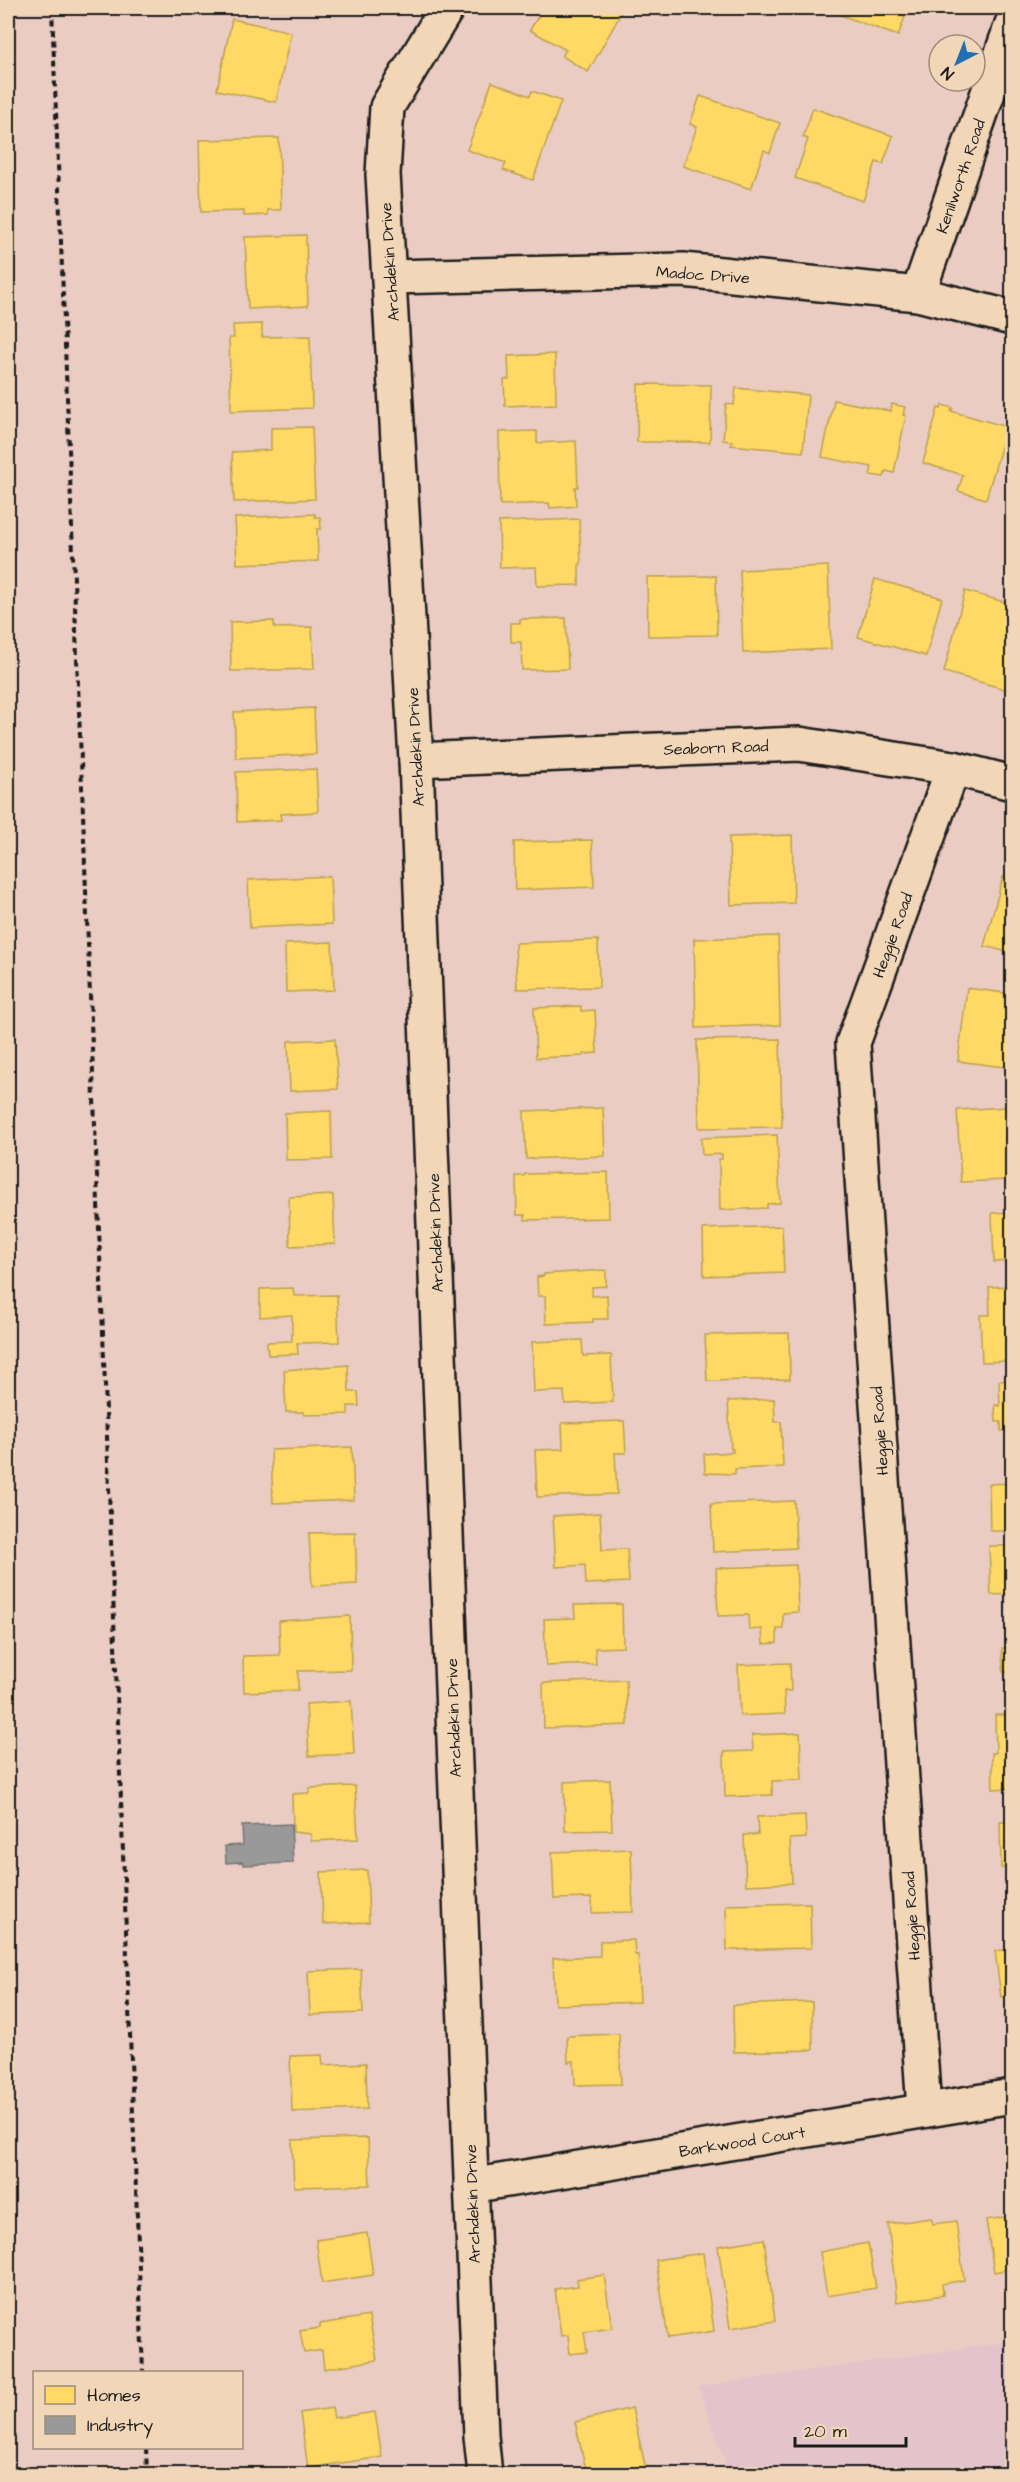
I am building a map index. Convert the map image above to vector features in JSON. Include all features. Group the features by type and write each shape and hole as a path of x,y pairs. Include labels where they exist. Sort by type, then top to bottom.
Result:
{"street":[{"name":"Archdekin Drive","path":"447,8 387,107 383,174 416,760 471,2186 485,2475"},
{"name":"Kenilworth Road","path":"918,294 1012,24"},
{"name":"Madoc Drive","path":"390,277 683,270 918,294 1012,318"},
{"name":"Seaborn Road","path":"416,760 799,744 953,768 1012,783"},
{"name":"Heggie Road","path":"924,2110 853,1043 953,768"},
{"name":"Barkwood Court","path":"471,2186 1012,2096"}],"path":[{"path":"52,8 143,2371"},
{"path":"146,2449 147,2475"}],"shaded area":[{"path":"1012,2341 1012,2474 730,2474 698,2387"}],"building: Homes":[{"path":"543,8 624,8 588,72 562,56 566,50 530,30"},
{"path":"825,8 908,8 898,36"},
{"path":"232,19 291,32 276,102 217,90"},
{"path":"492,82 530,96 532,91 561,101 533,180 503,170 506,163 467,150"},
{"path":"700,96 780,123 770,153 764,150 751,189 683,166 697,127 690,124"},
{"path":"813,108 893,136 883,164 876,162 863,201 795,178 808,139 803,137"},
{"path":"279,138 281,210 268,210 268,215 244,216 244,211 201,212 199,140"},
{"path":"306,235 308,306 248,309 245,237"},
{"path":"262,324 262,337 310,336 312,408 231,411 229,338 234,338 233,325"},
{"path":"555,354 556,404 505,406 504,380 509,379 508,356"},
{"path":"638,384 711,385 710,442 637,442"},
{"path":"736,388 808,395 803,452 731,445 732,441 723,440 726,404 734,405"},
{"path":"834,400 891,411 892,404 905,407 903,415 906,415 894,473 886,471 884,477 870,475 872,467 822,457"},
{"path":"942,405 953,408 951,411 1007,427 986,499 958,491 963,475 923,463 938,408 941,409"},
{"path":"312,427 315,499 234,502 232,452 271,450 271,428"},
{"path":"537,431 537,443 576,441 578,487 575,487 576,506 550,508 549,503 500,505 499,432"},
{"path":"315,514 315,517 320,517 321,529 317,529 318,561 237,564 235,518"},
{"path":"579,519 581,564 579,565 579,585 537,586 536,567 500,568 499,522"},
{"path":"828,566 831,649 743,653 740,570"},
{"path":"716,576 717,635 648,636 647,577"},
{"path":"875,579 942,598 926,656 858,637"},
{"path":"965,591 1012,604 1012,691 944,672"},
{"path":"566,618 568,669 522,670 521,642 511,642 511,623 520,623 520,619"},
{"path":"274,621 274,628 312,627 314,669 231,671 230,622"},
{"path":"314,708 316,754 236,758 234,712"},
{"path":"316,769 318,812 280,814 281,820 237,822 236,772"},
{"path":"792,835 794,903 731,905 729,837"},
{"path":"592,840 594,887 515,890 514,842"},
{"path":"330,876 332,924 250,928 248,880"},
{"path":"1003,877 1012,880 1012,953 984,946"},
{"path":"778,936 780,1025 696,1028 694,939"},
{"path":"598,940 599,987 517,989 515,943"},
{"path":"332,942 334,990 286,992 285,944"},
{"path":"967,988 1012,994 1012,1068 958,1061"},
{"path":"581,1006 581,1011 595,1010 597,1053 583,1054 583,1056 536,1058 534,1008"},
{"path":"335,1039 338,1089 290,1091 288,1041"},
{"path":"780,1039 782,1127 699,1128 697,1040"},
{"path":"1012,1087 1012,1182 1007,1182 1007,1180 961,1182 957,1110 1006,1107 1006,1088"},
{"path":"603,1108 605,1156 526,1159 524,1111"},
{"path":"331,1111 332,1159 286,1160 285,1113"},
{"path":"777,1135 780,1203 767,1204 767,1208 720,1210 719,1159 722,1159 722,1154 702,1155 701,1138"},
{"path":"608,1172 609,1218 525,1220 525,1215 517,1215 516,1176"},
{"path":"333,1195 335,1244 290,1246 289,1197"},
{"path":"1012,1212 1012,1261 994,1262 992,1213"},
{"path":"782,1226 784,1273 704,1276 703,1229"},
{"path":"606,1270 606,1286 592,1287 592,1296 607,1295 608,1319 546,1324 545,1296 538,1296 537,1277 544,1276 544,1274"},
{"path":"1012,1286 1012,1361 982,1362 980,1315 990,1315 989,1287"},
{"path":"293,1288 294,1296 337,1295 339,1342 297,1343 298,1354 268,1355 267,1342 292,1341 292,1315 260,1317 260,1289"},
{"path":"789,1333 790,1379 707,1381 705,1335"},
{"path":"582,1340 583,1356 611,1355 613,1402 565,1404 564,1391 534,1392 532,1342"},
{"path":"348,1365 349,1392 358,1392 359,1406 348,1406 348,1414 304,1415 303,1412 286,1412 284,1370"},
{"path":"1012,1380 1012,1430 1001,1431 1001,1422 996,1422 995,1405 1000,1406 999,1381"},
{"path":"774,1399 775,1422 781,1422 783,1467 735,1469 735,1474 705,1473 704,1454 733,1452 728,1401"},
{"path":"624,1421 626,1453 615,1453 617,1494 537,1497 535,1450 563,1449 562,1423"},
{"path":"352,1447 354,1500 273,1503 271,1450"},
{"path":"1012,1483 1012,1531 990,1531 989,1484"},
{"path":"794,1501 796,1548 713,1552 711,1504"},
{"path":"600,1513 602,1550 627,1549 629,1582 586,1584 585,1565 556,1567 553,1516"},
{"path":"355,1532 357,1584 312,1586 309,1533"},
{"path":"989,1546 1012,1546 1012,1594 991,1595"},
{"path":"796,1565 798,1612 783,1613 783,1629 777,1629 777,1643 763,1644 762,1629 749,1630 748,1615 718,1616 716,1568"},
{"path":"622,1604 623,1647 595,1648 596,1664 546,1666 544,1619 575,1618 574,1605"},
{"path":"350,1616 351,1670 298,1671 298,1690 244,1692 243,1656 280,1655 279,1621"},
{"path":"1009,1645 1012,1645 1012,1696 1010,1697 1009,1672 1003,1672 1002,1648 1009,1648"},
{"path":"790,1663 791,1691 784,1691 785,1714 740,1716 738,1665"},
{"path":"626,1680 628,1725 544,1728 543,1683"},
{"path":"351,1701 354,1754 309,1756 306,1704"},
{"path":"995,1715 1012,1715 1012,1788 993,1789 992,1753 996,1753"},
{"path":"800,1733 802,1780 772,1781 772,1795 725,1797 724,1752 753,1751 752,1735"},
{"path":"610,1780 612,1830 565,1831 564,1782"},
{"path":"355,1786 358,1839 311,1841 311,1834 293,1832 292,1794 309,1793 309,1788"},
{"path":"805,1815 806,1838 790,1839 792,1883 746,1885 744,1835 758,1835 757,1817"},
{"path":"1000,1822 1012,1822 1012,1868 1001,1868"},
{"path":"631,1849 633,1912 592,1913 592,1898 554,1899 552,1852"},
{"path":"367,1870 369,1922 323,1924 321,1872"},
{"path":"810,1903 811,1948 727,1950 726,1905"},
{"path":"634,1940 635,1955 638,1955 640,2002 555,2005 553,1958 600,1956 600,1941"},
{"path":"1012,1949 1012,1995 1001,1997 995,1951"},
{"path":"361,1969 363,2013 310,2015 308,1971"},
{"path":"812,2002 813,2050 734,2052 733,2005"},
{"path":"619,2034 621,2084 575,2085 574,2061 568,2062 567,2036"},
{"path":"322,2055 323,2065 366,2063 367,2109 292,2112 290,2056"},
{"path":"368,2138 370,2185 294,2187 292,2140"},
{"path":"1011,2216 1012,2269 994,2272 986,2220"},
{"path":"931,2218 933,2224 956,2221 964,2280 942,2284 943,2295 897,2302 888,2224"},
{"path":"367,2233 373,2275 322,2283 316,2240"},
{"path":"764,2239 775,2321 730,2328 718,2246"},
{"path":"868,2243 876,2288 827,2296 820,2252"},
{"path":"703,2253 714,2331 668,2338 656,2260"},
{"path":"604,2275 612,2328 584,2332 587,2352 570,2354 568,2335 561,2336 555,2289 578,2286 577,2279"},
{"path":"369,2316 377,2360 324,2369 322,2350 304,2353 300,2331 320,2328 320,2324"},
{"path":"332,2408 334,2418 375,2412 382,2457 308,2468 300,2413"},
{"path":"632,2408 647,2474 587,2474 575,2422"}],"building: Industry":[{"path":"291,1824 293,1863 243,1865 243,1862 226,1863 225,1846 243,1845 242,1826"}]}
